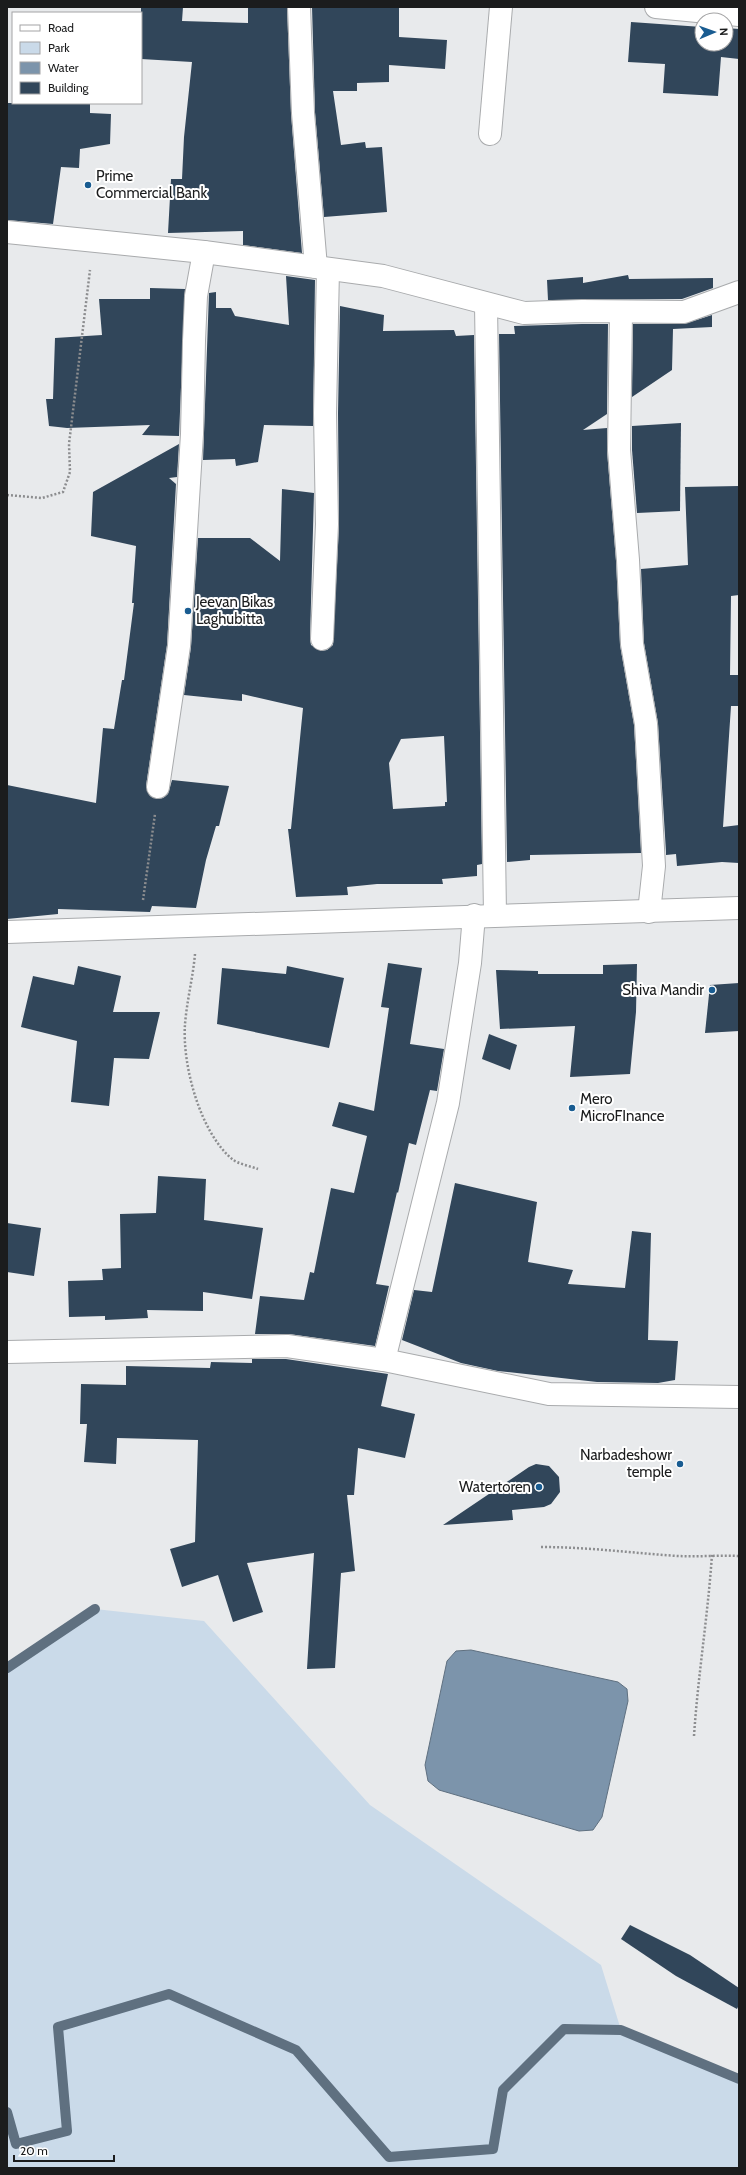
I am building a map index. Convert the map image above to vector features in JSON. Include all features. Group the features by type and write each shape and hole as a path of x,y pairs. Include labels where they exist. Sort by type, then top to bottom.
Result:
{"street":[{"path":"299,7 303,113 322,268 327,524 322,639"},
{"path":"490,134 502,7"},
{"path":"656,7 739,15"},
{"path":"7,232 204,252 383,276 524,313 582,311 621,313 684,312 739,292"},
{"path":"158,787 179,646 192,434 196,311 204,252"},
{"path":"384,1360 448,1103 470,964 484,915 486,304"},
{"path":"621,313 619,450 628,560 632,644 646,724 654,866 649,912"},
{"path":"7,932 484,915 649,912 739,908"},
{"path":"7,1352 287,1346 384,1360 549,1394 739,1397"}],"path":[{"path":"7,496 42,498 63,492 70,472 69,444 93,241"},
{"path":"140,927 158,787"},
{"path":"196,925 194,970 185,1025 188,1069 198,1108 214,1136 233,1160 258,1169"},
{"path":"541,1547 589,1547 680,1556 712,1554 739,1556"},
{"path":"694,1736 697,1685 709,1603 712,1554"}],"green space":[{"path":"95,1609 204,1621 370,1805 601,1965 621,2030 739,2079 739,2168 7,2168 7,1668"}],"water":[{"path":"471,1650 618,1682 627,1689 628,1701 602,1817 593,1830 579,1831 439,1790 428,1781 425,1765 447,1661 456,1651"}],"building":[{"path":"141,7 183,7 182,21 248,23 248,7 287,7 291,114 302,253 243,245 243,231 168,233 171,179 182,179 184,137 192,62 142,59"},
{"path":"312,7 399,7 399,37 447,40 445,69 389,65 389,82 357,83 357,91 333,91 341,145 365,142 366,148 382,147 387,212 324,217 315,112"},
{"path":"631,22 694,26 694,52 734,52 734,29 739,29 739,59 721,57 718,96 663,93 665,64 628,62"},
{"path":"7,103 90,104 90,113 111,114 110,144 80,149 79,168 61,167 53,224 7,220"},
{"path":"628,275 629,279 713,278 713,288 682,299 548,300 547,280 583,277 583,283"},
{"path":"286,276 315,280 313,426 264,425 258,462 236,466 235,459 203,460 209,293 216,292 216,308 231,308 235,316 289,325"},
{"path":"150,288 185,289 179,436 142,435 150,425 67,428 49,426 46,399 53,399 55,338 102,335 99,299 150,299"},
{"path":"340,306 384,315 383,331 454,330 456,336 474,335 482,864 477,865 477,876 442,879 443,884 377,884 347,887 348,895 296,897 288,829 291,829 303,708 242,694 242,701 184,695 191,647 198,538 250,538 280,561 282,489 314,493 310,639 311,645 321,651 327,650 333,645 339,525 338,413","holes":["444,736 447,802 445,802 445,806 393,809 389,763 401,739"]},
{"path":"712,315 712,327 673,329 672,370 632,397 633,324 684,324"},
{"path":"608,324 607,414 583,430 607,428 607,451 616,561 620,645 634,725 641,853 530,855 530,860 507,862 499,334 515,334 514,326"},
{"path":"681,423 680,511 637,513 632,450 632,426"},
{"path":"179,444 177,477 169,478 176,484 167,645 146,786 150,796 157,799 163,798 168,794 172,780 229,786 219,826 216,826 206,860 196,908 152,906 150,912 58,909 58,914 7,919 7,785 96,803 103,728 114,729 122,680 124,680 134,603 132,603 136,546 91,536 93,492"},
{"path":"739,486 739,595 731,596 730,675 739,675 739,706 731,706 723,827 739,825 739,863 722,862 677,866 676,854 666,855 658,723 644,643 641,569 688,565 685,487"},
{"path":"388,963 422,968 410,1044 444,1049 437,1091 430,1090 416,1145 409,1143 398,1193 397,1192 376,1284 389,1286 375,1346 289,1334 255,1334 260,1296 304,1300 310,1272 314,1273 331,1188 354,1193 367,1136 332,1126 339,1102 374,1111 389,1008 381,1007"},
{"path":"637,964 636,1012 630,1074 570,1077 575,1026 500,1029 496,970 538,971 538,974 603,974 603,965"},
{"path":"78,966 121,976 113,1012 160,1012 149,1059 114,1058 109,1106 71,1102 77,1041 21,1027 33,976 74,985"},
{"path":"287,966 344,978 329,1048 217,1024 222,968 286,974"},
{"path":"739,983 739,1031 705,1033 710,985"},
{"path":"489,1034 517,1045 510,1070 482,1059"},
{"path":"158,1176 206,1179 204,1220 263,1228 252,1299 203,1292 203,1311 147,1310 148,1318 105,1320 105,1316 69,1317 68,1281 103,1280 102,1269 121,1268 120,1214 156,1213"},
{"path":"455,1183 537,1202 528,1262 573,1270 568,1284 625,1288 632,1231 651,1233 648,1340 678,1341 675,1380 658,1383 597,1382 498,1371 461,1363 402,1340 414,1290 432,1292"},
{"path":"7,1223 41,1228 34,1276 7,1272"},
{"path":"252,1359 286,1359 388,1374 381,1406 415,1414 405,1458 358,1448 354,1495 347,1495 355,1571 341,1573 335,1668 307,1669 314,1553 247,1563 263,1612 233,1622 218,1575 182,1587 170,1549 195,1542 198,1440 117,1438 116,1464 84,1462 87,1424 80,1424 81,1384 126,1385 126,1366 210,1368 211,1362 252,1363"},
{"path":"536,1464 549,1466 559,1477 560,1492 551,1504 544,1507 512,1510 513,1520 443,1525 529,1467"},
{"path":"630,1925 690,1955 739,1988 739,2005 737,2009 676,1976 621,1939"}],"waterway":[{"path":"7,1668 95,1609"},
{"path":"7,2112 16,2144 67,2131 58,2027 169,1994 296,2050 389,2157 493,2149 503,2090 564,2029 621,2030 739,2079"}],"place":[{"name":"Prime Commercial Bank","path":"88,185"},
{"name":"Jeevan Bikas Laghubitta","path":"188,611"},
{"name":"Shiva Mandir","path":"712,990"},
{"name":"Mero MicroFInance","path":"572,1108"},
{"name":"Narbadeshowr temple","path":"680,1464"},
{"name":"Watertoren","path":"539,1487"}]}
